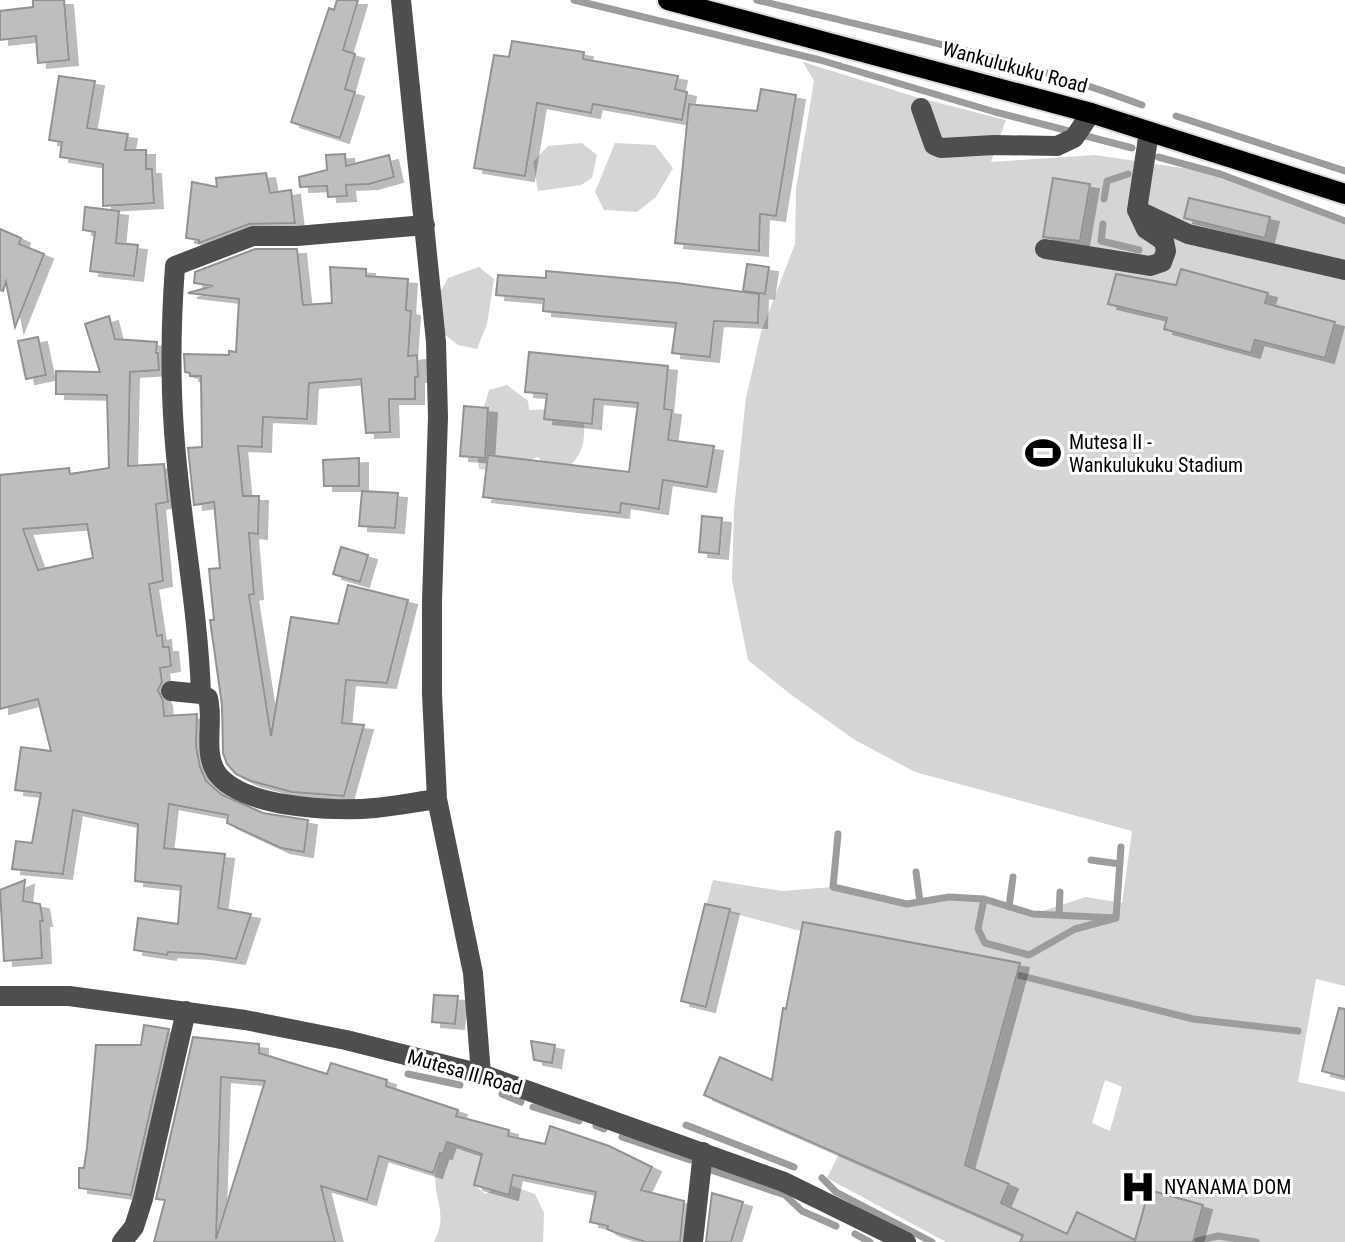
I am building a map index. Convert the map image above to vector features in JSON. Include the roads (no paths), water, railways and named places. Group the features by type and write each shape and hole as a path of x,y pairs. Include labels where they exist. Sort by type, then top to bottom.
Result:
{"main road":[{"name":"Wankulukuku Road","path":"668,0 1091,113 1345,194"}],"street":[{"path":"401,0 436,342 438,417 432,694 437,799 473,973 481,1074"},
{"path":"921,108 934,145 941,148 1057,146 1074,138 1091,113"},
{"path":"1045,249 1150,266 1162,262 1166,251 1164,241 1146,229 1137,210 1149,132"},
{"path":"1137,210 1188,234 1345,270"},
{"path":"201,694 199,640 174,431 170,329 175,266 253,236 297,236 425,225"},
{"path":"171,691 201,694 208,698 210,753 216,772 232,786 253,796 315,808 342,809 437,799"},
{"name":"Mutesa II Road","path":"3,989 245,1020 346,1040 481,1074 784,1182 906,1242"},
{"path":"122,1242 134,1227 143,1199 186,1011"},
{"path":"693,1242 703,1152"}],"waterway":[{"path":"574,0 820,60 1069,131"},
{"path":"757,0 1048,73 1142,105"},
{"path":"1176,116 1345,171"},
{"path":"1086,136 1132,148"},
{"path":"1158,157 1220,174 1345,221"},
{"path":"1104,199 1107,181 1128,174"},
{"path":"1103,224 1101,241 1139,250"},
{"path":"838,834 833,887 907,904 949,897 984,899 1033,914 1116,918"},
{"path":"984,899 978,929 985,943 1029,955 1075,929 1116,918 1121,847"},
{"path":"1091,860 1120,864"},
{"path":"916,872 920,902"},
{"path":"1009,907 1013,877"},
{"path":"1059,915 1060,892"},
{"path":"1010,973 1193,1019 1298,1031"},
{"path":"408,1074 460,1085"},
{"path":"502,1094 521,1102"},
{"path":"533,1107 579,1121"},
{"path":"686,1125 794,1167"},
{"path":"596,1126 604,1129"},
{"path":"622,1137 690,1160"},
{"path":"711,1170 785,1195 802,1211 836,1226"},
{"path":"822,1178 836,1192 932,1242"},
{"path":"855,1234 870,1242"},
{"path":"1194,1242 1218,1236 1256,1242"}],"place":[{"name":"Mutesa II - Wankulukuku Stadium","path":"1043,453"},
{"name":"NYANAMA DOM","path":"1138,1187"}]}
